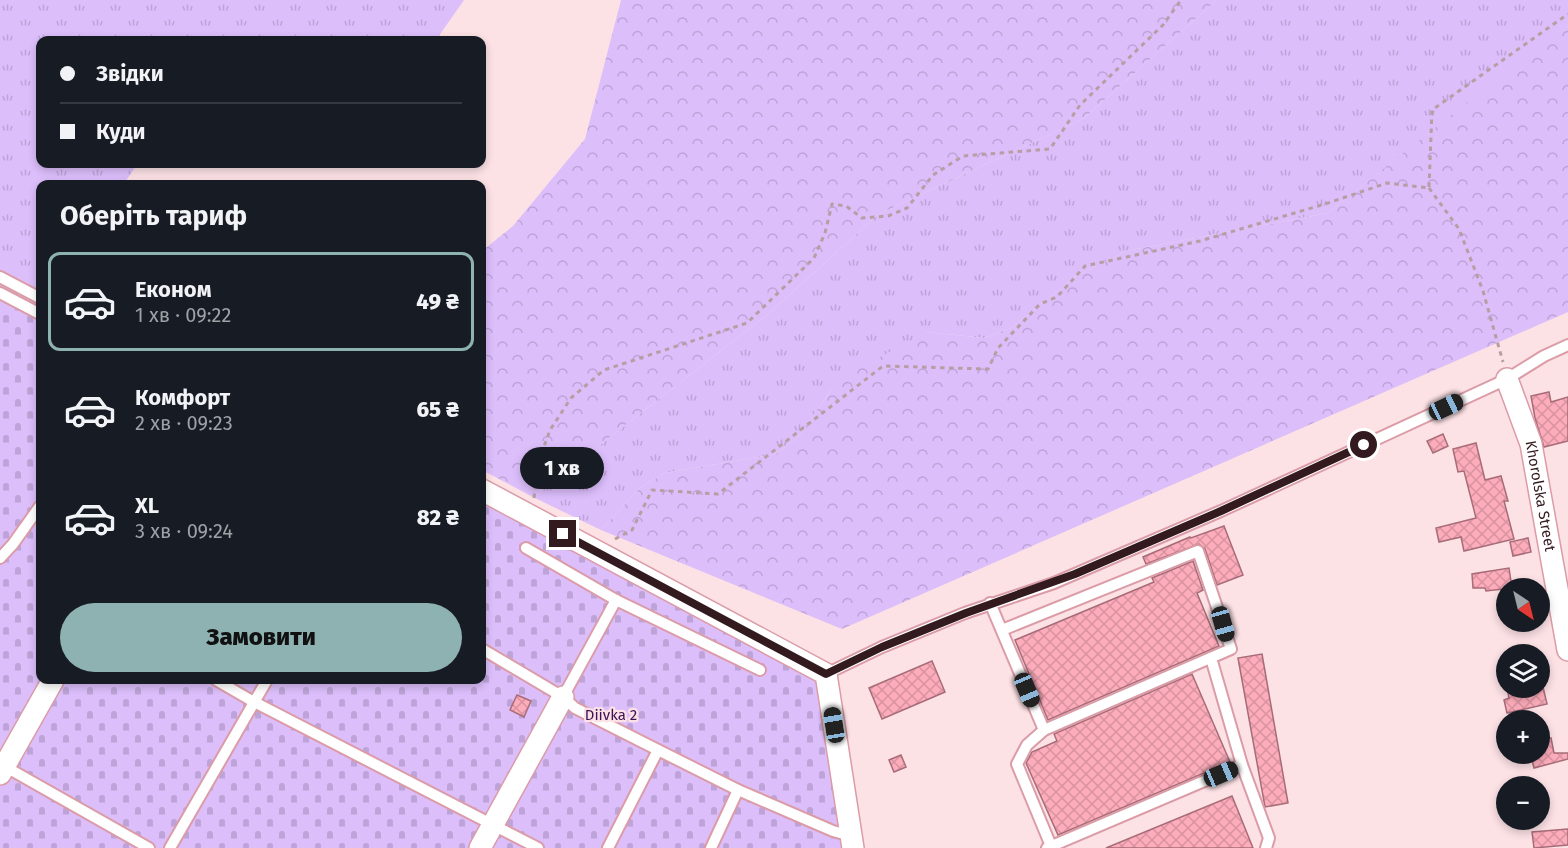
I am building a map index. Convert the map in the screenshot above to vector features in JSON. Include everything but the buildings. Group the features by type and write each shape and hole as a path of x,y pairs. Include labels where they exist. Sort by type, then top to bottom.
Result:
{"street":[{"name":"Khorolska Street","path":"1507,379 1531,444 1568,650"},
{"path":"486,492 826,674 852,842"},
{"path":"2,770 50,684"},
{"path":"480,848 563,697"}],"lane":[{"path":"0,277 36,296"},
{"path":"0,293 36,312"},
{"path":"826,674 882,647 990,603 1054,583 1221,511 1507,379 1544,356 1568,345"},
{"path":"0,558 36,512"},
{"path":"526,548 616,600 760,670"},
{"path":"1002,630 1198,551 1231,649 1044,730 1027,745 1017,764 1049,847 1242,765"},
{"path":"563,697 616,600"},
{"path":"990,603 1044,730"},
{"path":"486,651 563,697 575,708 738,790 833,831 852,842"},
{"path":"1211,658 1242,765 1269,838 1266,848"},
{"path":"223,684 538,848"},
{"path":"170,848 265,684"},
{"path":"608,848 658,750"},
{"path":"2,770 149,848"},
{"path":"711,848 738,790"}],"path":[{"path":"531,516 538,464 550,430 571,398 604,370 747,323 814,258 825,233 832,204 846,206 862,218 888,216 907,208 933,175 963,156 1050,149 1080,105 1163,25 1181,0"},
{"path":"1507,379 1483,291 1459,229 1429,188 1432,110 1568,14"},
{"path":"596,552 632,530 652,490 718,495 884,366 988,369 998,348 1040,304 1057,297 1085,266 1200,241 1326,204 1387,183 1429,188"}],"green space":[{"path":"0,0 464,0 439,36 36,36 36,168 134,168 127,180 36,180 36,291 0,272"},
{"path":"621,0 1217,0 1083,119 879,214 767,315 533,497 486,472 486,248 513,226 585,139"},
{"path":"1217,0 1568,0 1568,26 1550,37 1328,213 1126,251 1076,276 1011,328 984,338 927,332 831,390 798,437 776,454 665,473 641,487 601,530 533,497 767,315 879,214 1083,119"},
{"path":"1568,26 1568,312 842,629 601,530 641,487 665,473 776,454 798,437 831,390 852,372 927,332 984,338 1011,328 1076,276 1126,251 1328,213 1550,36"},
{"name":"Diivka 2","path":"0,281 36,300 36,684 486,684 486,497 812,670 827,702 851,848 0,848"}],"route":[{"path":"563,534 826,674 882,647 990,603 1054,583 1221,511 1364,445"}]}
